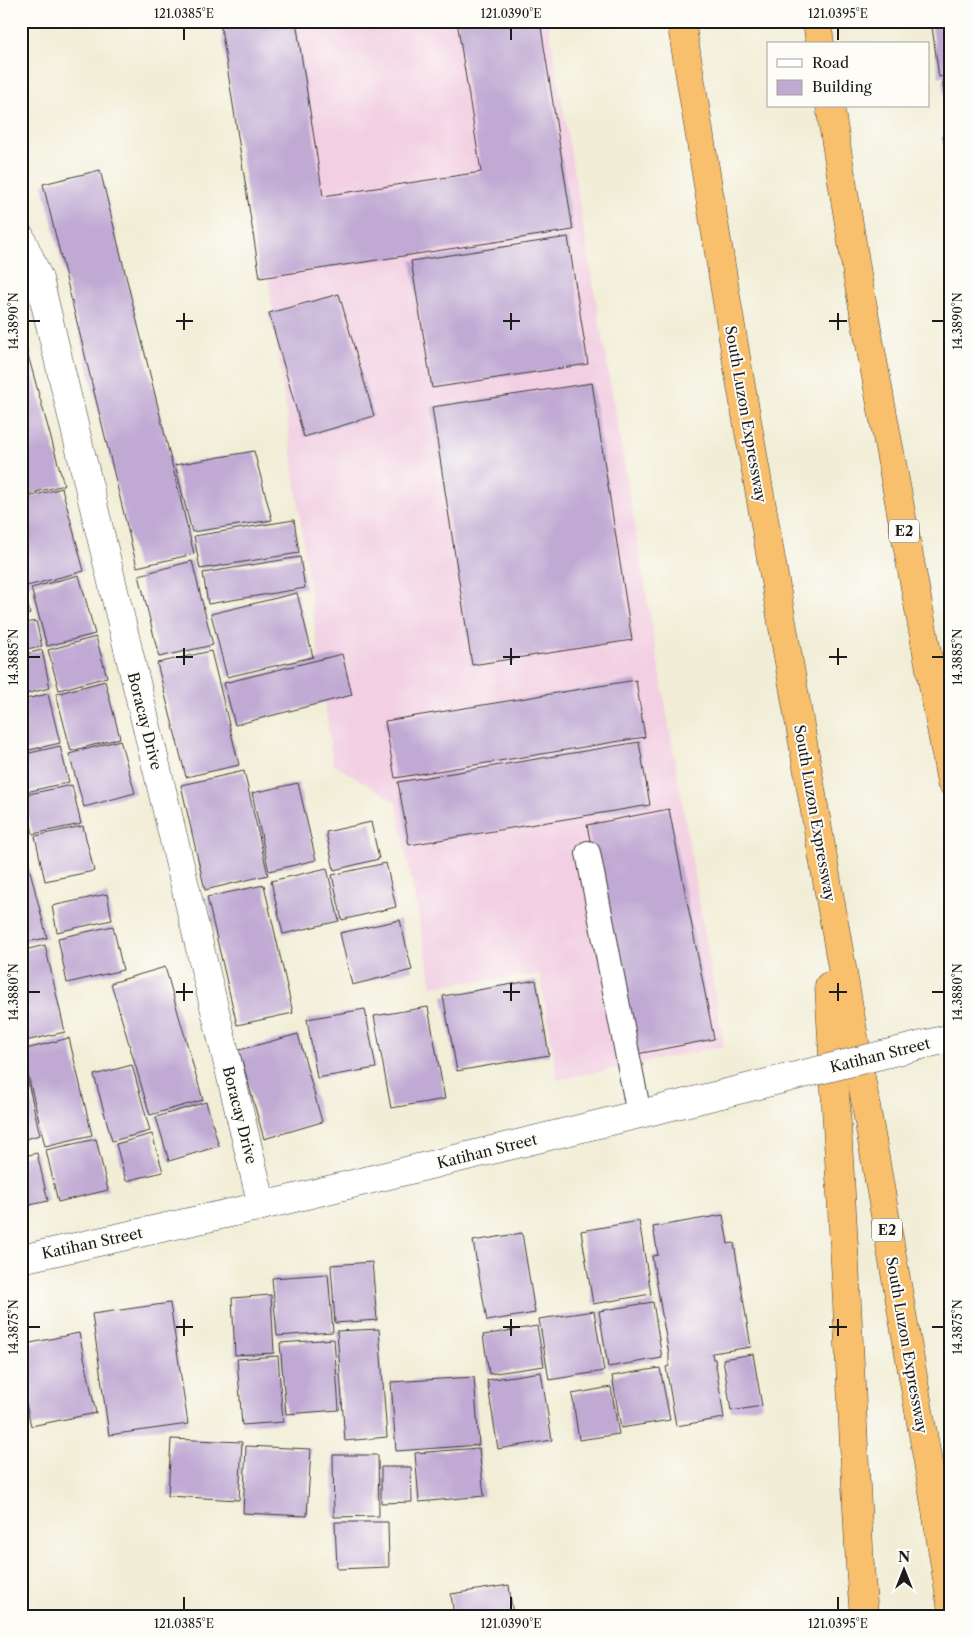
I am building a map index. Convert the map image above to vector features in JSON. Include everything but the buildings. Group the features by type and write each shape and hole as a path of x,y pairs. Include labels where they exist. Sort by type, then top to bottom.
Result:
{"highway":[{"name":"South Luzon Expressway","path":"681,21 738,367 951,1604"},
{"path":"817,21 820,42"},
{"name":"E2","path":"830,108 858,280 951,782"},
{"path":"822,855 864,1616"}],"street":[{"name":"Boracay Drive","path":"21,238 39,279 262,1206"},
{"name":"Katihan Street","path":"21,1259 262,1206 951,1038"}],"lane":[{"path":"588,853 640,1114"}],"shaded area":[{"path":"234,21 548,21 724,1046 558,1080 540,974 432,986 396,802 333,764"}]}
